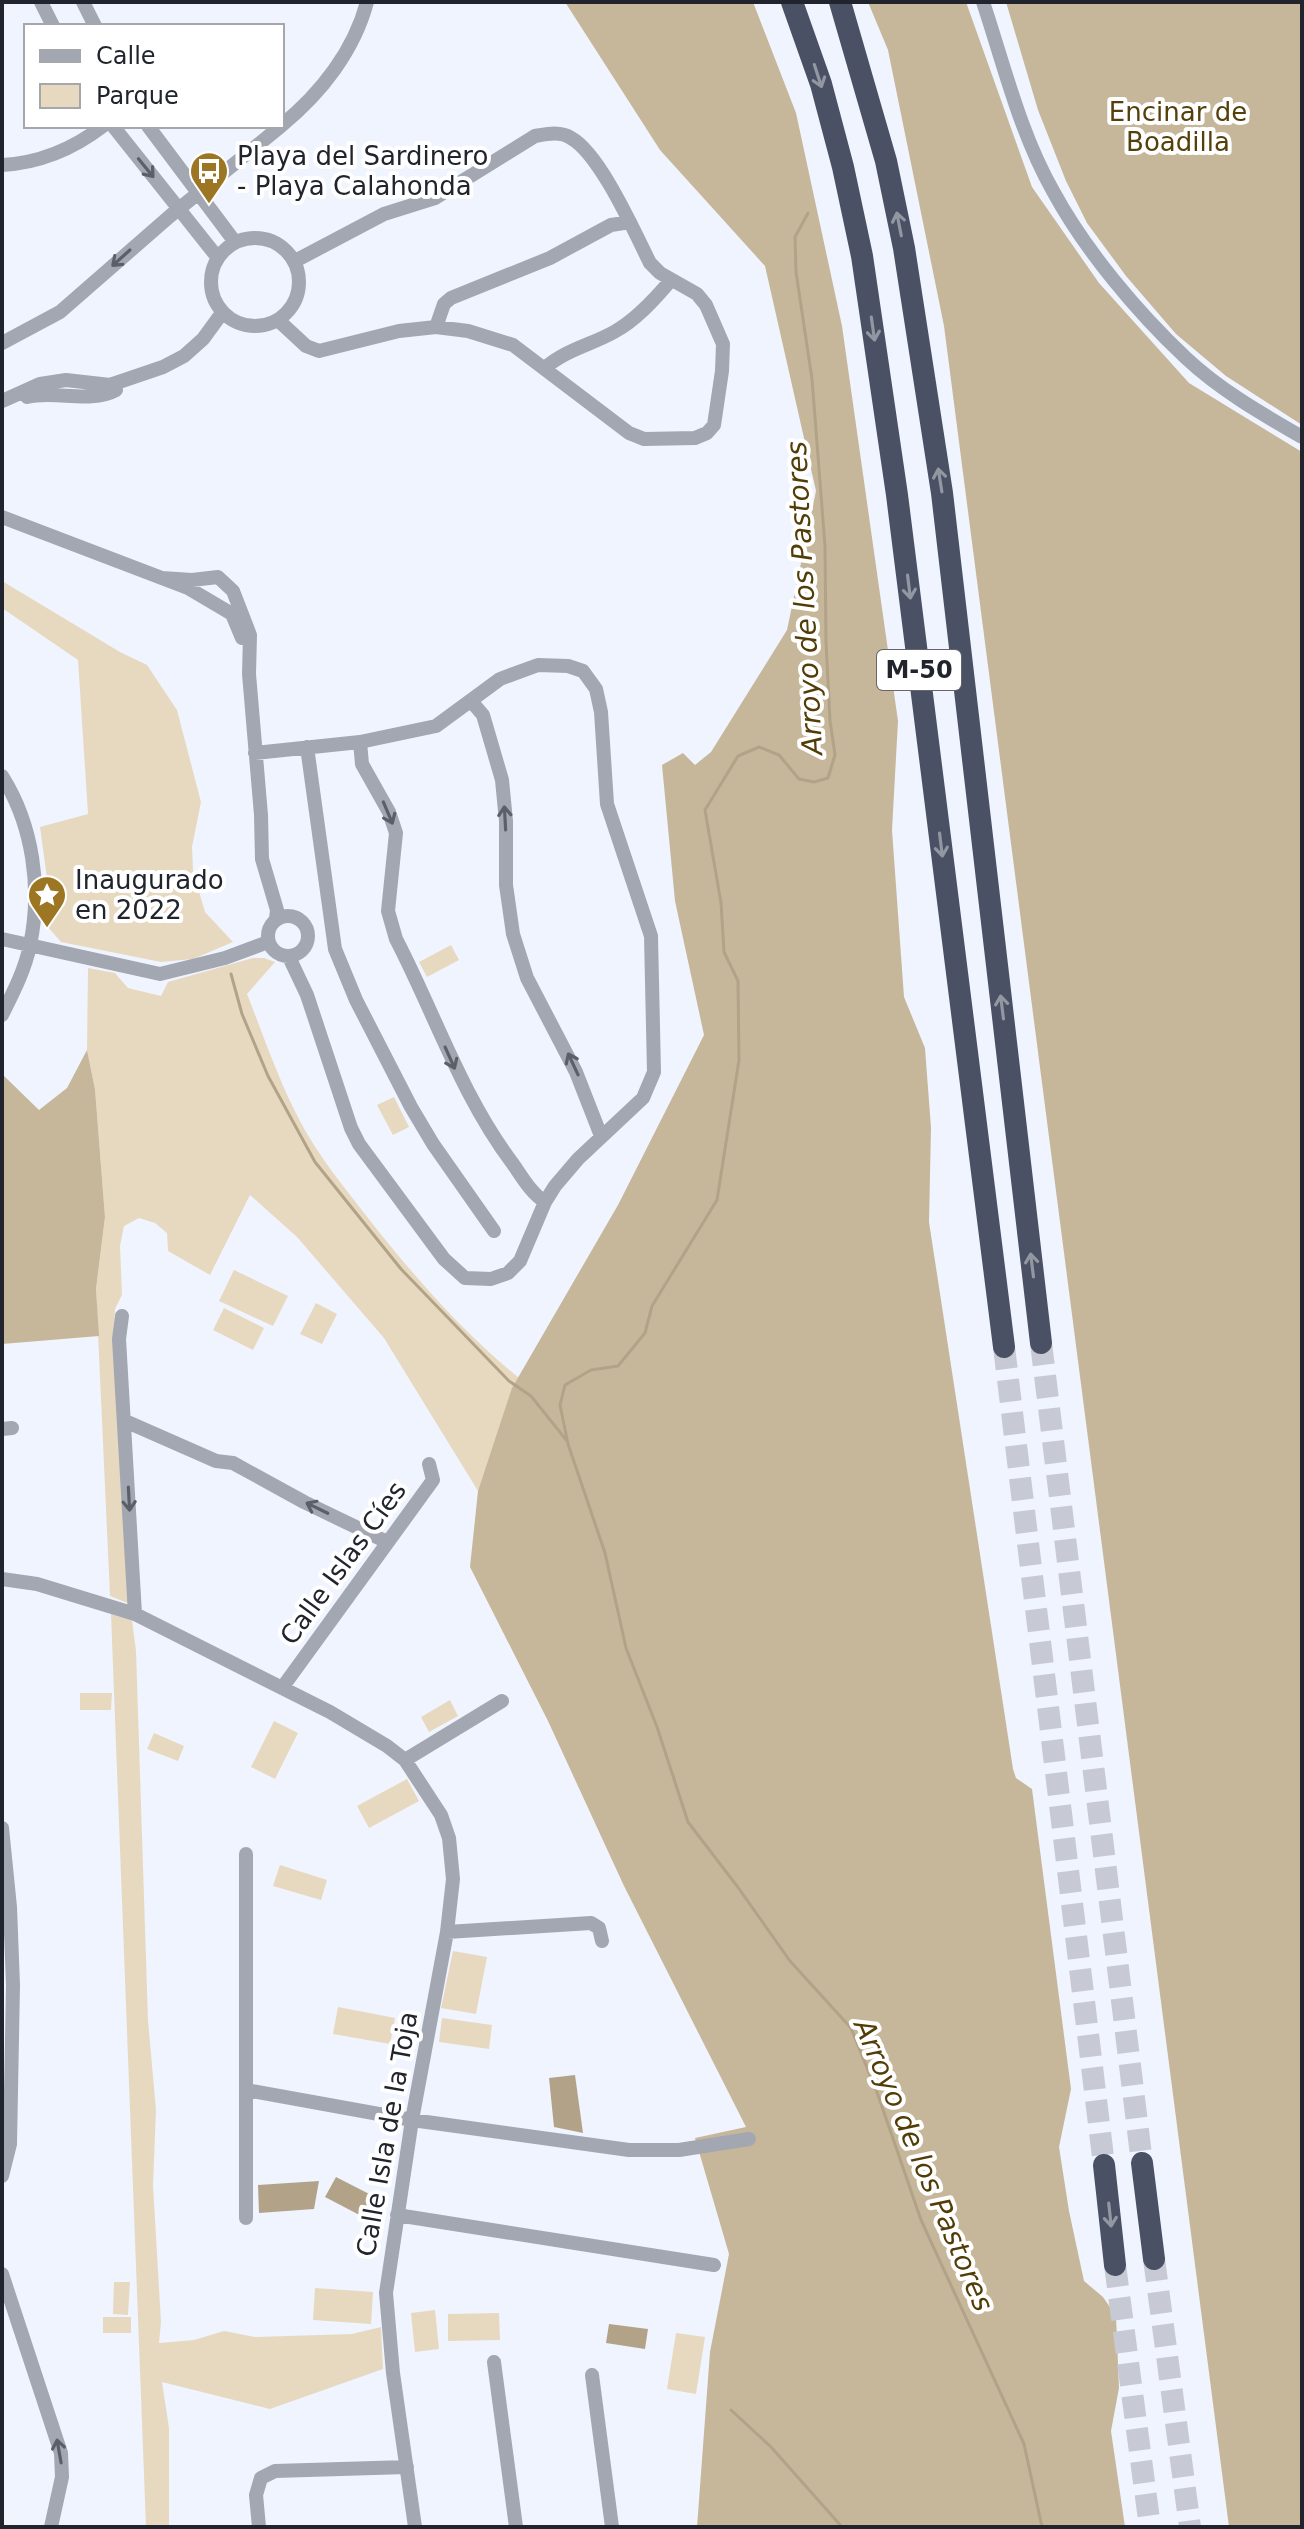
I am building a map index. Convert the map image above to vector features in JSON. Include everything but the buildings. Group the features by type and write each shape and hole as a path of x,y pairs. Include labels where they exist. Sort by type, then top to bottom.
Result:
{"highway":[{"name":"M-50","path":"792,2 821,84 862,256 897,495 1004,1347"},
{"name":"M-50","path":"840,2 886,161 904,248 937,463 1041,1343"},
{"path":"1142,2163 1154,2259"},
{"path":"1104,2165 1115,2265"}],"street":[{"path":"41,2 52,24"},
{"path":"83,2 94,24"},
{"path":"284,123 336,68 352,45 367,2"},
{"path":"983,2 1037,160 1076,229 1148,318 1187,359 1233,395 1302,437"},
{"path":"2,165 23,164 48,157 100,128"},
{"path":"115,128 218,258"},
{"path":"149,128 235,242"},
{"path":"2,343 60,312 279,128"},
{"path":"278,320 306,346 319,351 399,331 436,327 468,331 513,345 615,423 644,439 681,440 707,433 714,425 723,344 706,305 697,294 671,280 650,263 630,222 584,147 569,136 552,133 535,136 435,198 384,214 295,261"},
{"path":"436,327 444,304 451,298 550,258 611,225 630,222"},
{"path":"257,238 269,240 279,244 295,261 300,277 298,294 291,309 278,320 264,326 249,327 234,322 222,313 214,300 212,271 218,258 235,242 257,238"},
{"path":"545,368 565,354 619,330 671,280"},
{"path":"2,402 40,384 66,380 110,385 145,374 184,356 203,339 222,313"},
{"path":"2,517 188,588 232,614 241,635 249,674"},
{"path":"162,578 192,580 205,576 218,577 233,591 250,635 249,674 262,859 277,910 276,919 268,929 268,942 276,953 289,957 301,952 308,942 308,929 300,919 288,915 276,919"},
{"path":"255,753 360,742 436,726 500,679 538,665 568,666 583,671 596,689 601,712 607,804 651,936 654,1072 643,1098 601,1136 555,1186 520,1261 508,1273 491,1279 465,1278 444,1259 359,1144 307,995 289,957"},
{"path":"471,701 483,715 502,780 506,821 506,885 513,934 527,978 576,1072 601,1136"},
{"path":"360,742 362,764 389,812 396,833 388,911 396,939 473,1104 495,1141 545,1202"},
{"path":"307,747 335,949 356,1000 411,1107 494,1231"},
{"path":"2,776 26,825 35,900 30,946 2,1015"},
{"path":"2,939 160,974 225,958 268,942"},
{"path":"122,1316 119,1339 135,1614"},
{"path":"125,1421 216,1461 233,1463 387,1542"},
{"name":"Calle Islas Cíes","path":"282,1688 433,1480 429,1464"},
{"name":"Calle Isla de la Toja","path":"2,1579 37,1584 135,1614 363,1731 405,1760 427,1791 449,1838 453,1879 447,1932 412,2120 386,2293 393,2373 415,2527"},
{"path":"405,1760 502,1701"},
{"path":"2,1828 10,1907 13,1985 2,2176"},
{"path":"246,1854 246,2218"},
{"path":"447,1932 591,1923 599,1928 602,1941"},
{"path":"246,2090 412,2120 629,2150 679,2150 749,2139"},
{"path":"397,2215 714,2265"},
{"path":"2,2274 61,2453 62,2477 51,2527"},
{"path":"494,2362 516,2527"},
{"path":"592,2375 612,2527"},
{"path":"259,2527 256,2495 261,2478 275,2471 407,2467"}],"green space":[{"path":"565,2 753,2 796,113 842,326 898,721 892,830 904,997 925,1048 931,1128 929,1222 1013,1769 1016,1778 1032,1789 1071,2089 1059,2147 1084,2281 1103,2297 1116,2316 1119,2388 1111,2431 1125,2527 697,2527 710,2352 729,2254 695,2138 746,2127 624,1886 548,1721 470,1567 478,1491 512,1388 618,1205 704,1035 675,901 662,765 683,753 695,765 711,752 787,630 816,491 765,266 660,150"},
{"path":"868,2 966,2 1032,187 1099,283 1189,383 1302,452 1302,2527 1229,2527 944,326 888,50"},
{"name":"Encinar de Boadilla","path":"1006,2 1302,2 1302,425 1226,376 1176,334 1126,276 1087,223 1066,181 1038,110"},
{"path":"2,581 147,665 177,710 201,802 192,847 193,871 205,912 233,942 193,959 161,962 61,942 47,926 47,878 40,827 88,814 78,660 2,608"},
{"path":"451,945 459,960 427,977 419,962"},
{"path":"253,958 275,962 247,994 286,1092 316,1148 420,1281 457,1322 518,1377 478,1491 384,1338 297,1237 250,1195 210,1275 168,1251 167,1233 155,1223 139,1218 124,1226 120,1246 122,1295 115,1309 113,1335 130,1604 110,1596 96,1289 105,1217 95,1089 87,1050 88,968 115,973 128,988 161,996 168,982"},
{"path":"87,1050 95,1089 105,1217 96,1289 99,1336 2,1344 2,1074 39,1110 67,1088"},
{"path":"394,1097 409,1127 393,1135 377,1105"},
{"path":"234,1270 288,1296 273,1326 219,1301"},
{"path":"316,1303 337,1314 322,1344 300,1334"},
{"path":"224,1308 264,1328 253,1350 213,1330"},
{"path":"111,1614 132,1620 136,1651 148,2020 156,2110 153,2185 161,2322 159,2343 194,2340 224,2331 255,2337 352,2334 381,2327 383,2369 270,2409 162,2382 169,2428 169,2527 146,2527"},
{"path":"80,1693 112,1693 111,1710 80,1710"},
{"path":"450,1700 458,1716 429,1732 421,1717"},
{"path":"274,1721 298,1733 275,1779 251,1767"},
{"path":"154,1733 184,1746 178,1761 147,1749"},
{"path":"407,1779 419,1801 369,1828 357,1806"},
{"path":"280,1865 327,1880 321,1900 273,1886"},
{"path":"453,1951 487,1957 476,2014 441,2008"},
{"path":"338,2007 395,2018 390,2044 333,2034"},
{"path":"442,2018 492,2025 489,2049 439,2042"},
{"path":"114,2282 130,2282 128,2315 113,2314"},
{"path":"315,2288 373,2292 371,2324 313,2320"},
{"path":"435,2310 439,2349 415,2352 411,2313"},
{"path":"499,2313 500,2340 448,2341 448,2314"},
{"path":"103,2317 131,2317 131,2333 103,2333"},
{"path":"676,2333 705,2337 696,2394 667,2389"}],"shaded area":[{"path":"575,2075 583,2133 554,2127 549,2078"},
{"path":"336,2177 381,2200 371,2221 325,2197"},
{"path":"319,2181 314,2209 259,2213 258,2185"},
{"path":"609,2324 648,2329 645,2349 606,2343"}],"waterway":[{"name":"Arroyo de los Pastores","path":"808,213 795,237 796,272 812,379 825,546 830,721 835,755 828,778 814,782 799,779 779,755 759,747 738,756 705,810 721,903 724,952 738,981 739,1060 717,1200 652,1306 645,1333 618,1366 591,1370 565,1385 560,1405 568,1444 605,1553 626,1648 657,1727 688,1822 790,1961 851,2028 878,2095 921,2220 1024,2444 1042,2527"},
{"name":"Arroyo de los Pastores","path":"231,974 242,1014 268,1076 315,1162 401,1269 509,1381 531,1396 567,1441"},
{"path":"731,2410 771,2447 842,2527"}],"tunnel":[{"path":"1041,1343 1142,2163"},
{"path":"1004,1347 1104,2165"},
{"path":"1154,2259 1190,2527"},
{"path":"1115,2265 1150,2527"}],"place":[{"name":"Playa del Sardinero - Playa Calahonda","path":"209,205"},
{"name":"Inaugurado en 2022","path":"47,929"}]}
